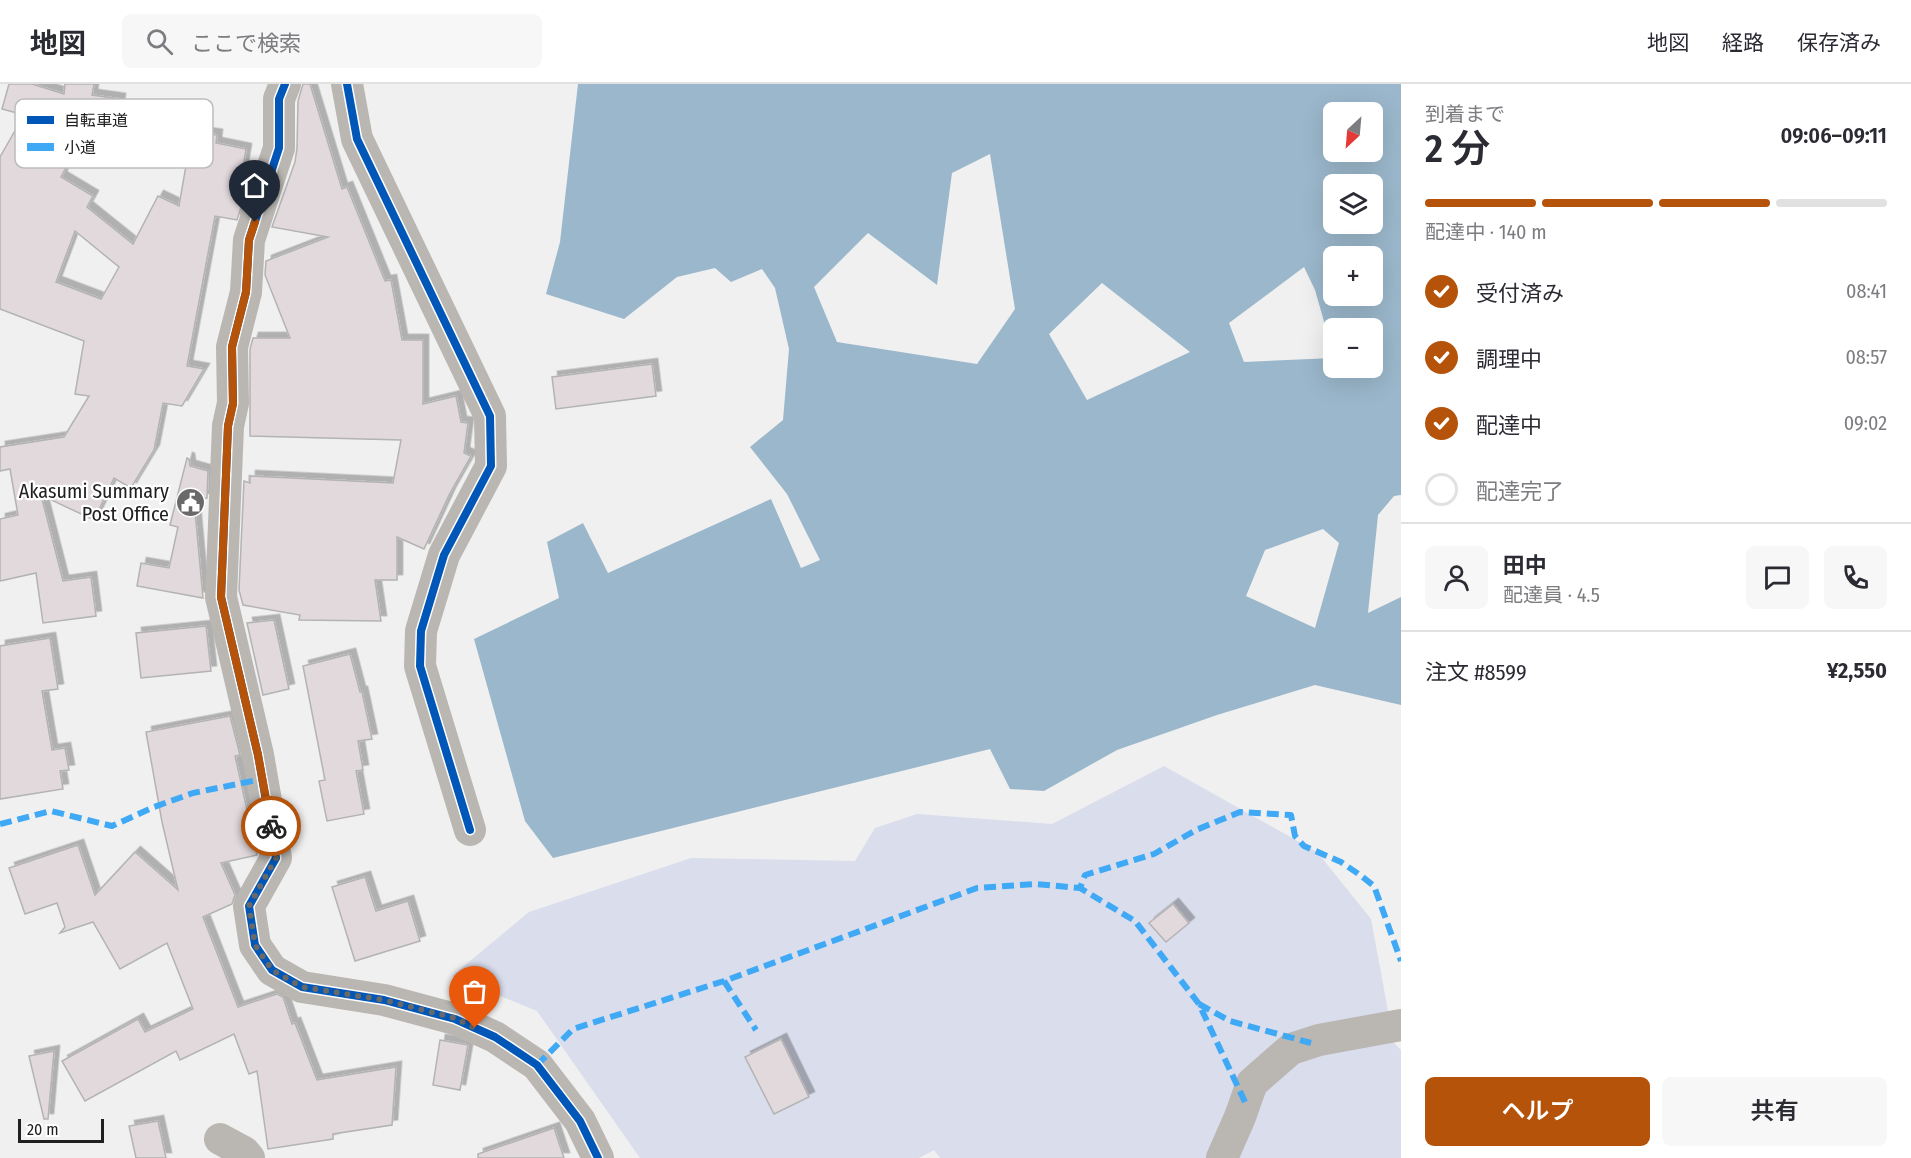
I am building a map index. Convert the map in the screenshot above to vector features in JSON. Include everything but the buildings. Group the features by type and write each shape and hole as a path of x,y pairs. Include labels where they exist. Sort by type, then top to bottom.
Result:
{"street":[{"path":"285,84 279,99 279,148 249,240 246,292 232,347 233,404 228,426 221,597 258,755 276,858 249,906 255,945 272,970 302,987 384,1000 455,1018 495,1037 537,1065 580,1121 598,1158"},
{"path":"347,84 357,139 490,416 491,466 444,555 421,631 420,666 470,830"},
{"path":"1222,1158 1252,1083 1291,1049 1319,1040 1401,1025"},
{"path":"220,1139 244,1152 249,1158"}],"shaded area":[{"path":"1164,766 1317,852 1371,919 1394,1043 1401,1050 1401,1158 940,1158 934,1150 919,1158 640,1158 537,1011 452,976 529,912 691,858 855,861 875,828 917,814 1052,824"}],"water":[{"path":"578,84 1401,84 1401,495 1394,496 1378,515 1368,613 1401,597 1401,705 1315,685 1217,715 1117,750 1044,791 1010,789 990,749 553,858 525,821 474,639 559,598 547,542 583,523 608,573 771,499 801,568 820,560 787,494 750,447 783,420 789,349 775,288 762,269 731,282 715,268 677,277 624,319 546,294 560,242","holes":["990,154 1015,309 977,364 837,342 814,287 868,233 937,285 952,173","1304,267 1315,290 1323,318 1383,318 1383,378 1323,378 1323,358 1244,362 1229,323","1102,283 1190,352 1087,400 1049,334","1323,529 1339,543 1315,628 1246,596 1265,550"]}],"marked path":[{"path":"0,824 51,811 112,826 193,793 262,779"},
{"path":"1245,1102 1199,1004 1135,921 1080,888 1085,875 1154,854 1196,830 1240,812 1291,815 1295,836 1304,846 1341,862 1374,886 1401,961"},
{"path":"537,1065 573,1029 724,981 977,888 1036,884 1080,888"},
{"path":"724,981 756,1030"},
{"path":"1199,1004 1230,1021 1311,1043"}],"cycle path":[{"path":"285,84 279,99 279,148 249,240 246,292 232,347 233,403 228,426 221,597 258,755 276,858 249,906 255,945 272,970 302,987 384,1000 455,1019 495,1037 537,1065 580,1121 598,1158"},
{"path":"347,84 357,139 490,416 491,466 444,555 421,631 420,666 470,830"}],"way so far":[{"path":"271,826 276,858 249,906 255,945 272,970 302,987 384,1000 455,1018 475,1028"}],"place":[{"name":"Akasumi Summary Post Office","path":"190,503"}],"route":[{"path":"255,222 249,240 246,292 232,347 233,404 228,426 221,597 258,755 271,826"}]}
